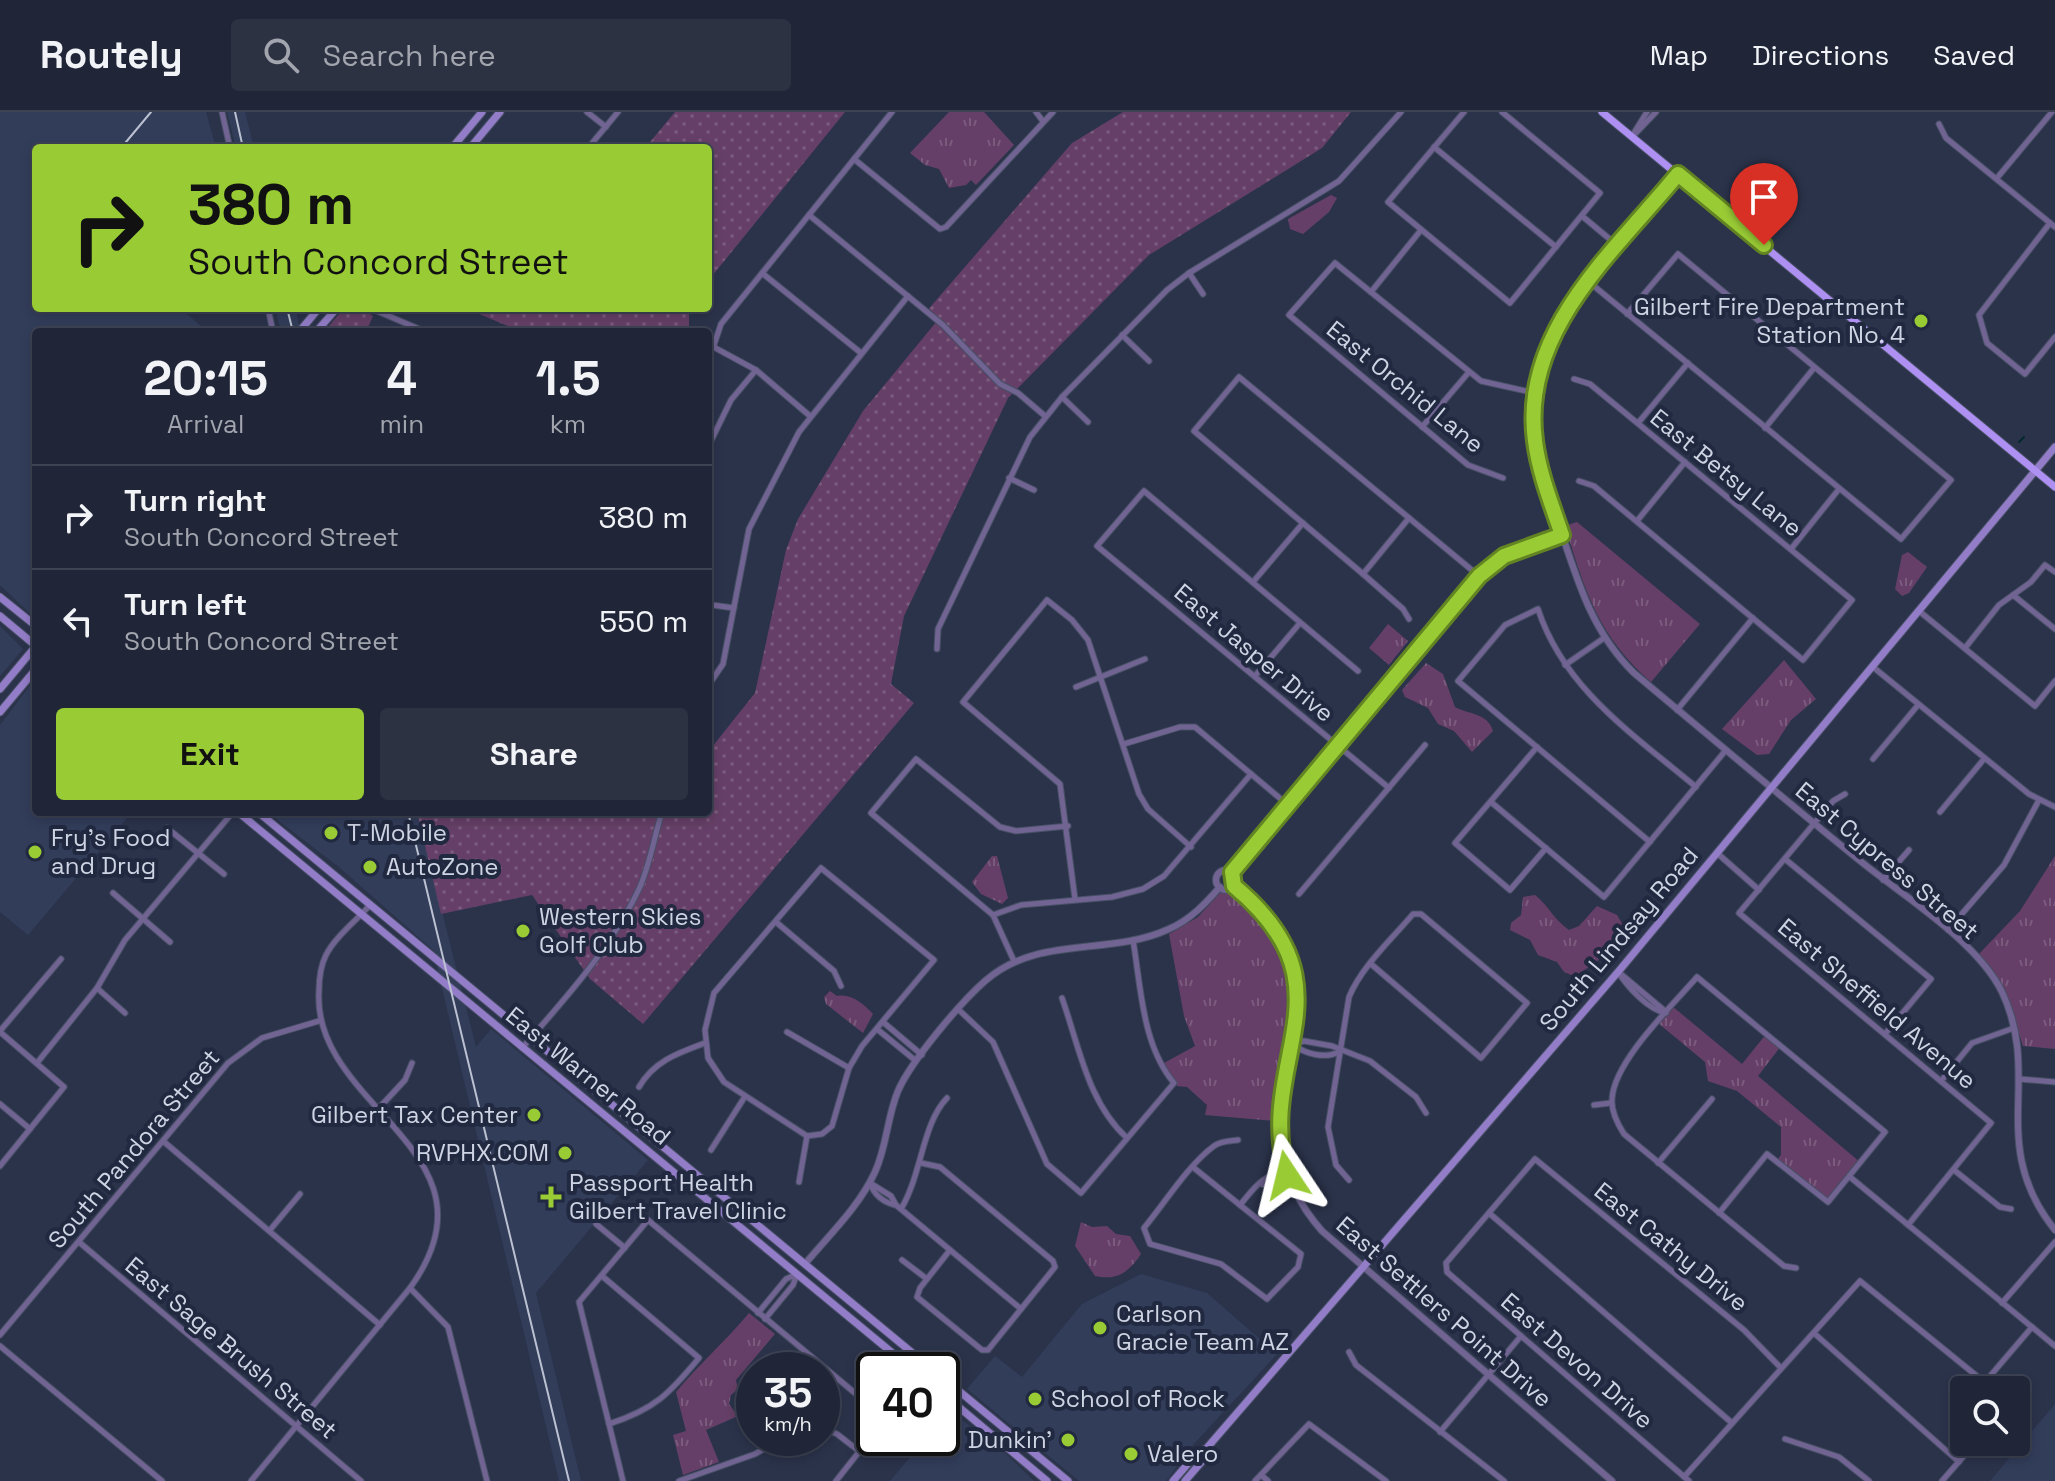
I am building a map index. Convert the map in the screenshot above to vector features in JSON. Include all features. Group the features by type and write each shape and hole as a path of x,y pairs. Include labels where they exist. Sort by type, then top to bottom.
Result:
{"main road":[{"path":"455,144 482,112"},
{"path":"473,144 500,112"},
{"path":"1602,112 2055,487"},
{"path":"302,328 316,312"},
{"path":"320,328 334,312"},
{"name":"South Lindsay Road","path":"1173,1481 1198,1452 1206,1449 1618,972 2055,447"},
{"path":"0,597 32,623"},
{"path":"0,616 32,643"},
{"path":"0,689 32,651"},
{"path":"0,712 32,674"},
{"name":"East Warner Road","path":"240,816 891,1352"},
{"path":"256,816 282,832"},
{"name":"East Warner Road","path":"263,816 911,1352"},
{"path":"315,876 324,866"},
{"path":"960,1391 1068,1481"},
{"path":"960,1408 1047,1481"},
{"path":"988,1432 997,1421"},
{"name":"South Lindsay Road","path":"1185,1481 1204,1459 1206,1449"}],"street":[{"path":"222,112 229,144"},
{"path":"587,112 606,127"},
{"path":"591,144 618,112"},
{"path":"712,342 721,324 892,112"},
{"path":"1036,112 1042,120"},
{"path":"854,159 940,229 946,227 1042,120 1053,112"},
{"path":"937,649 938,629 1009,478 1045,416 1122,335 1189,273 1339,181 1354,169 1401,112"},
{"path":"1464,112 1388,202 1510,303 1600,193 1502,112"},
{"path":"1632,137 1647,112"},
{"path":"1632,137 1656,112"},
{"path":"1997,178 2052,112"},
{"path":"1939,124 1946,138 2053,225 1979,315 1987,343 2025,374 2055,337"},
{"path":"1434,147 1556,247"},
{"path":"1678,174 1589,282 1554,332 1543,356 1535,393 1536,448 1587,606 1604,638 1634,673 1772,788"},
{"path":"809,215 943,325 1000,384 1018,393 1045,416"},
{"path":"1582,216 1618,246"},
{"path":"1421,230 1371,292 1469,372 1491,385 1535,393"},
{"path":"1589,282 1627,314 1688,363 1839,489 1901,539 1951,480 1678,254 1627,314"},
{"name":"East Orchid Lane","path":"1371,292 1335,263 1289,315 1468,465 1503,478"},
{"path":"762,273 861,353"},
{"path":"1189,273 1203,294"},
{"path":"712,680 723,664 749,529 810,416 908,296"},
{"path":"379,312 417,328"},
{"path":"1122,335 1149,361"},
{"path":"712,345 756,370 810,416"},
{"path":"1638,423 1688,363"},
{"path":"1765,428 1814,368"},
{"path":"712,439 731,400 756,370"},
{"path":"1422,427 1469,372"},
{"path":"1409,619 1403,609 1363,574 1194,431 1239,377 1479,576"},
{"name":"East Betsy Lane","path":"1574,379 1590,384 1852,600 1803,660 1753,618"},
{"path":"1062,397 1088,422"},
{"path":"1637,521 1685,462"},
{"path":"1009,478 1034,490"},
{"path":"1579,481 1594,486 1753,618 1677,710"},
{"path":"1791,549 1839,489"},
{"name":"East Jasper Drive","path":"1253,582 1144,491 1097,546 1389,788"},
{"path":"1363,574 1409,518"},
{"path":"1303,523 1253,582 1358,671"},
{"path":"1220,887 1226,890 1234,886 1232,872 1479,576 1504,556 1562,535"},
{"path":"1965,648 1999,605 2045,565 2055,572"},
{"path":"2013,595 2055,629"},
{"path":"1075,899 1068,826 1060,784 963,702 1047,600 1080,629 1102,676 1139,794 1148,809 1191,847"},
{"path":"712,605 734,608"},
{"path":"1650,842 1458,681 1505,625 1538,609 1565,665 1604,711 1696,787"},
{"path":"1919,611 2035,706 2055,681"},
{"path":"1255,676 1300,623"},
{"path":"1565,665 1604,638"},
{"path":"1076,687 1145,659"},
{"path":"1873,667 1984,759 2039,800 2055,807"},
{"path":"1873,759 1918,705"},
{"path":"1124,744 1180,727 1195,727 1288,805"},
{"path":"1299,894 1425,745"},
{"path":"1537,747 1455,843 1510,890 1546,848"},
{"path":"1491,802 1604,897 1726,750"},
{"path":"1014,961 993,915 871,813 916,759 1000,827 1016,831 1068,826"},
{"path":"1940,812 1984,759"},
{"path":"993,915 1021,905 1112,897 1143,889 1164,876 1251,774"},
{"name":"East Cypress Street","path":"1772,788 1947,931 2000,988 2020,1053 2019,1160 2032,1196 2055,1230"},
{"path":"1717,853 1759,890 1833,801 1845,794"},
{"path":"1947,931 2004,865 2039,800"},
{"path":"37,1063 97,988 120,947 231,816"},
{"path":"522,1048 608,943 626,913 640,885 661,816"},
{"path":"167,828 224,874"},
{"path":"1883,880 1909,850"},
{"path":"1785,859 1931,979 1885,1034"},
{"path":"821,868 934,960 849,1068 832,1126 822,1134 807,1136 744,1098 715,1070 705,1043 706,1017 714,993 776,922 821,868"},
{"path":"1220,887 1218,875 1223,871 1232,872"},
{"name":"East Settlers Point Drive","path":"1234,886 1271,920 1290,955 1298,990 1280,1134 1287,1175 1313,1221 1612,1481"},
{"path":"765,1319 870,1183 880,1159 898,1090 919,1058 984,982 1014,961 1045,950 1133,940 1180,923 1220,887"},
{"name":"East Sheffield Avenue","path":"1759,890 1739,913 1991,1123 1954,1170"},
{"path":"113,893 170,942"},
{"path":"251,1481 410,1288 432,1251 436,1202 430,1179 418,1155 337,1057 319,1021 319,988 326,954 370,904"},
{"path":"1349,1180 1336,1165 1328,1127 1349,997 1371,964 1417,912 1527,1003 1481,1058 1371,964"},
{"path":"776,922 834,971 841,986"},
{"path":"959,1010 993,1042 1047,1164 1081,1193 1174,1083 1160,1065 1150,1035 1133,940"},
{"path":"0,1166 64,1087 0,1032 61,959"},
{"path":"1618,972 1637,994 1659,1012 1666,1013"},
{"path":"1719,1213 1767,1154 1828,1202 1885,1132 1697,977 1620,1071 1611,1103 1624,1134 1658,1163 1719,1213 1784,1266 1796,1268"},
{"path":"97,988 125,1013"},
{"path":"1062,998 1097,1101 1110,1122 1127,1138"},
{"name":"South Pandora Street","path":"0,1335 239,1053 262,1038 319,1021"},
{"path":"883,1022 919,1058"},
{"path":"1941,1081 1972,1043 2014,1028"},
{"path":"877,1029 919,1058"},
{"path":"787,1032 849,1068"},
{"path":"639,1087 648,1073 671,1056 705,1043"},
{"path":"1293,1044 1302,1051 1330,1056 1339,1052 1360,1057 1380,1067 1416,1097 1426,1113"},
{"path":"379,1108 405,1080 412,1063"},
{"path":"2019,1079 2055,1082"},
{"path":"711,1150 744,1098"},
{"path":"898,1207 921,1163 934,1111 947,1098"},
{"path":"1658,1163 1712,1099"},
{"path":"1594,1105 1611,1103"},
{"path":"0,1104 30,1129"},
{"path":"799,1182 807,1136"},
{"path":"1194,1168 1296,1250 1301,1260 1267,1299 1221,1264 1157,1246 1146,1238 1144,1228 1194,1168 1214,1146 1238,1140"},
{"path":"163,1141 380,1325"},
{"name":"East Cathy Drive","path":"1489,1213 1535,1159 1744,1330 1781,1368"},
{"path":"921,1163 940,1167 1053,1261 1055,1267 988,1350 972,1343 917,1297 950,1250"},
{"path":"1908,1225 1954,1170 2000,1207 2011,1209"},
{"path":"1240,1205 1265,1177 1287,1175"},
{"path":"1850,1177 2055,1346"},
{"path":"870,1183 891,1196 898,1207 1021,1309"},
{"path":"270,1230 300,1194"},
{"path":"1489,1213 1732,1423"},
{"name":"East Devon Drive","path":"1489,1213 1444,1267 1686,1479"},
{"path":"623,1481 579,1302 648,1220 856,1394"},
{"path":"596,1224 625,1248"},
{"name":"East Sage Brush Street","path":"79,1242 361,1481"},
{"path":"2002,1303 2055,1242"},
{"path":"902,1260 927,1279"},
{"path":"758,1313 786,1279 797,1274"},
{"path":"602,1276 699,1358 661,1401 649,1410 609,1424"},
{"path":"1686,1479 1732,1423 1860,1281 1978,1376"},
{"path":"410,1288 448,1327 487,1481"},
{"path":"1990,1376 2032,1327"},
{"path":"1815,1334 1959,1462"},
{"path":"1440,1432 1521,1336"},
{"path":"0,1346 162,1481"},
{"path":"1349,1352 1356,1365 1504,1481"},
{"path":"1255,1481 1309,1424 1386,1481"},
{"path":"840,1436 856,1449"},
{"path":"1785,1439 1839,1457 1869,1481"},
{"path":"836,1481 856,1455"},
{"path":"679,1481 748,1456"},
{"path":"1942,1481 1964,1456"},
{"path":"1261,1475 1268,1481"}],"shaded area":[{"path":"0,112 206,112 215,144 32,144 32,312 185,312 203,328 32,328 32,615 0,585"},
{"path":"227,112 245,112 253,144 235,144"},
{"path":"276,312 296,312 300,328 280,328"},
{"path":"0,626 23,649 0,676"},
{"path":"32,683 32,816 129,816 28,935 0,912 0,725"},
{"path":"272,816 418,816 476,1047 491,1029 648,1160 536,1293 581,1481 559,1481 433,950 339,867"},
{"path":"1141,1274 1207,1293 1277,1354 1193,1445 1166,1481 1079,1481 967,1389 995,1356 1022,1377 1082,1304"},
{"path":"2055,1404 2055,1481 1990,1481 2011,1456 2030,1456 2030,1434"},
{"path":"960,1418 1005,1453 1034,1481 890,1481 911,1456 960,1456"}],"green space":[{"path":"675,112 845,112 712,276 712,144 648,144"},
{"path":"949,112 984,112 1014,145 976,185 971,180 966,185 949,188 939,169 925,165 910,153"},
{"name":"Western Skies Golf Club","path":"1123,112 1351,112 1322,148 1149,255 1008,398 904,616 891,684 914,703 643,1024 590,979 532,895 441,914 418,816 712,816 712,747 755,693 786,550 798,519 863,411 937,321 926,312 1072,143"},
{"path":"1331,195 1337,198 1329,212 1303,234 1290,229 1288,219"},
{"path":"341,312 366,312 373,316 368,328 327,328"},
{"path":"474,312 689,312 689,328 512,328"},
{"path":"1577,522 1700,624 1651,682 1618,647 1587,592 1565,526"},
{"path":"1908,552 1927,567 1909,593 1902,596 1895,589 1902,555"},
{"path":"1388,624 1408,641 1389,665 1369,648"},
{"path":"1784,660 1816,699 1791,720 1769,754 1757,755 1722,729"},
{"path":"1426,663 1443,674 1455,707 1482,717 1490,725 1493,731 1472,752 1454,731 1438,724 1428,708 1405,697 1402,690"},
{"path":"992,856 997,856 1008,898 1002,904 981,894 972,882"},
{"path":"2055,856 2055,1049 2023,1046 2004,988 1979,954 2020,911"},
{"path":"1233,891 1260,914 1278,939 1288,967 1292,996 1291,1026 1276,1121 1205,1115 1207,1105 1187,1087 1177,1086 1164,1063 1195,1046 1184,1016 1169,934 1198,917 1220,893"},
{"path":"1535,895 1569,930 1579,926 1597,906 1617,915 1624,927 1596,963 1574,976 1564,972 1557,962 1538,955 1530,940 1510,930 1511,923 1521,915 1523,897"},
{"path":"830,991 837,996 857,1000 873,1014 863,1033 826,1004 824,997"},
{"path":"1672,1006 1742,1064 1767,1033 1781,1046 1758,1076 1861,1163 1828,1202 1776,1161 1781,1155 1781,1127 1737,1091 1708,1081 1705,1062 1658,1023"},
{"path":"1081,1222 1092,1227 1107,1226 1116,1234 1130,1236 1141,1254 1122,1274 1095,1276 1075,1246"},
{"path":"749,1313 775,1334 760,1352 736,1352 736,1391 731,1395 729,1404 736,1417 706,1430 719,1462 683,1475 673,1435 686,1431 676,1392"}],"waterway":[{"path":"2019,442 2024,437"}],"railway":[{"path":"124,144 151,112"},
{"path":"235,112 242,144"},
{"path":"288,312 292,328"},
{"path":"409,816 569,1481"}],"place":[{"name":"Gilbert Fire Department Station No. 4","path":"1921,321"},
{"name":"T-Mobile","path":"331,833"},
{"name":"Fry's Food and Drug","path":"35,852"},
{"name":"AutoZone","path":"370,867"},
{"name":"Western Skies Golf Club","path":"523,931"},
{"name":"Gilbert Tax Center","path":"534,1115"},
{"name":"RVPHX.COM","path":"565,1153"},
{"name":"Passport Health Gilbert Travel Clinic","path":"551,1197"},
{"name":"Carlson Gracie Team AZ","path":"1100,1328"},
{"name":"School of Rock","path":"1035,1399"},
{"name":"Dunkin'","path":"1068,1440"},
{"name":"Valero","path":"1131,1454"}],"route":[{"path":"1287,1175 1280,1134 1298,1014 1296,977 1290,955 1271,920 1234,886 1236,880 1232,872 1479,576 1504,556 1562,535 1534,438 1535,393 1543,356 1569,307 1678,174 1764,245"}]}
